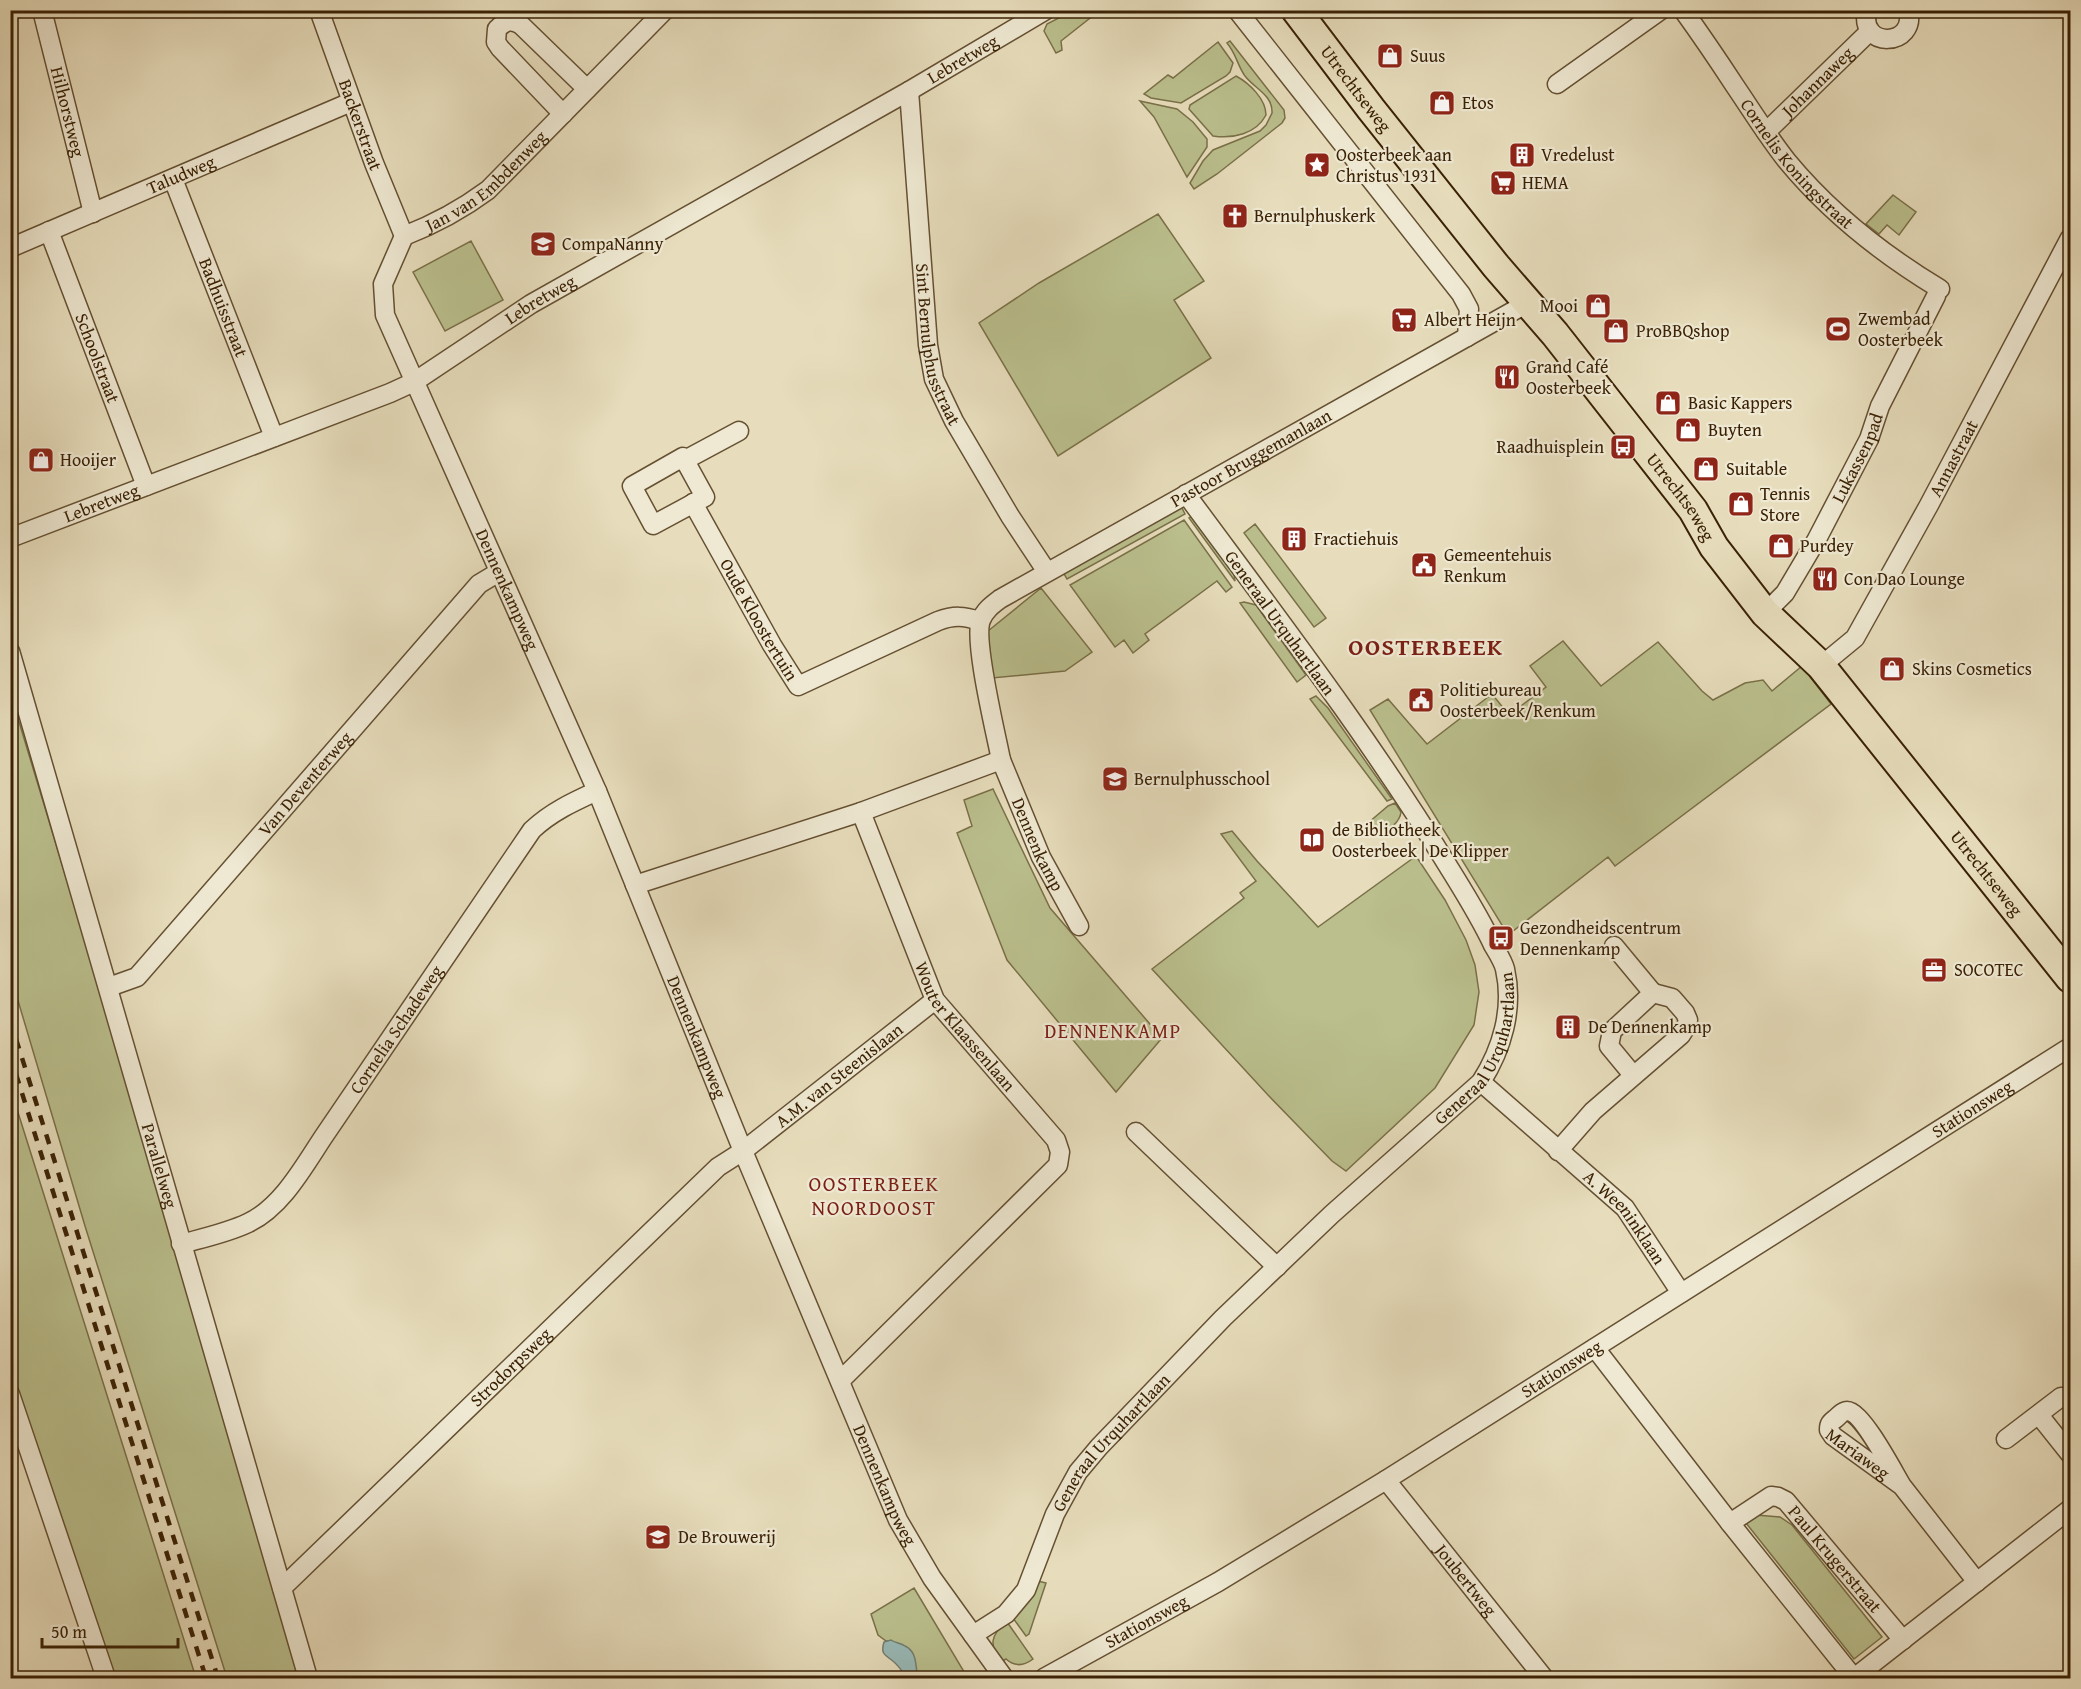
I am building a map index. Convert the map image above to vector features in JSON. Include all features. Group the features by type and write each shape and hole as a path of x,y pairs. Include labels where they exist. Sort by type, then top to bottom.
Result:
{"main road":[{"name":"Utrechtseweg","path":"1296,10 1378,118 1555,334 1694,510 1714,547 1765,613 1821,666 2070,978"}],"street":[{"name":"Hilhorstweg","path":"42,10 93,213"},
{"name":"Backerstraat","path":"319,10 351,102 404,236"},
{"name":"Jan van Embdenweg","path":"404,236 435,224 488,190 664,10"},
{"name":"Lebretweg","path":"10,538 414,382 531,304 909,91 1020,17 1047,10"},
{"path":"1237,10 1461,294 1469,309 1467,337"},
{"path":"1557,84 1661,10"},
{"name":"Cornelis Koningstraat","path":"1683,10 1787,161 1822,200 1856,231 1938,293"},
{"name":"Johannaweg","path":"1867,10 1865,19 1870,31 1881,39 1896,38 1906,29 1909,23 1908,10"},
{"name":"Jan van Embdenweg","path":"562,114 496,42 497,29 503,23 509,21 521,25 587,89"},
{"name":"Johannaweg","path":"1766,132 1870,31"},
{"name":"Sint Bernulphusstraat","path":"909,91 928,345 934,379 954,421 1010,516 1047,572"},
{"name":"Taludweg","path":"10,248 351,102"},
{"name":"Badhuisstraat","path":"173,179 274,437"},
{"name":"Schoolstraat","path":"49,231 146,486"},
{"name":"Dennenkampweg","path":"404,236 383,284 385,315 597,791 743,1151 898,1520 932,1578 1004,1678"},
{"name":"Annastraat","path":"1821,666 1855,638 1929,505 2070,238"},
{"name":"Lukassenpad","path":"1765,613 1785,593 1817,539 1869,439 1880,406 1938,293"},
{"name":"Pastoor Bruggemanlaan","path":"980,621 988,608 1000,599 1515,310 1527,301"},
{"path":"685,460 705,497 654,525 632,486 739,431"},
{"name":"Generaal Urquhartlaan","path":"973,1635 1006,1614 1026,1590 1055,1514 1078,1472 1099,1447 1223,1318 1332,1214 1480,1082 1490,1068 1502,1039 1507,1015 1508,992 1505,968 1482,922 1423,825 1362,735 1186,494"},
{"name":"Oude Kloostertuin","path":"693,503 772,645 798,686 952,616 964,616 980,621"},
{"name":"Van Deventerweg","path":"109,987 137,977 478,584 500,573"},
{"name":"Dennenkamp","path":"980,621 987,695 1001,760 1041,857 1079,926"},
{"name":"Parallelweg","path":"10,651 308,1678"},
{"path":"634,885 861,812 1001,760"},
{"name":"Cornelia Schadeweg","path":"181,1244 250,1222 274,1204 292,1183 532,830 545,817 561,807 597,791"},
{"name":"Wouter Klaassenlaan","path":"841,1380 1058,1165 1060,1152 1056,1140 935,1000 861,812"},
{"path":"1558,1151 1593,1111 1681,1035 1688,1020 1685,1012 1672,998 1653,993 1614,946"},
{"path":"1633,1075 1609,1046 1612,1031 1653,993"},
{"name":"A.M. van Steenislaan","path":"743,1151 935,1000"},
{"name":"Stationsweg","path":"1044,1678 1218,1582 1386,1480 2070,1047"},
{"name":"A. Weeninklaan","path":"1480,1082 1625,1208 1681,1293"},
{"path":"1136,1132 1277,1267"},
{"name":"Strodorpsweg","path":"282,1588 665,1216 718,1167 743,1151"},
{"path":"1595,1348 1730,1523 1854,1678 2070,1509"},
{"path":"10,1394 106,1678"},
{"path":"2006,1439 2061,1397"},
{"path":"2039,1414 2070,1454"},
{"name":"Joubertweg","path":"1386,1480 1544,1678"},
{"name":"Mariaweg","path":"1902,1486 1977,1582"},
{"name":"Paul Krugerstraat","path":"1730,1523 1763,1499 1771,1496 1785,1501 1903,1640"}],"green space":[{"path":"1072,11 1099,11 1061,41 1062,50 1056,53 1044,31 1047,24"},
{"path":"1230,41 1284,110 1285,118 1282,123 1217,174 1194,189 1190,183 1203,161 1213,150 1260,131 1272,113 1270,101 1242,72 1227,43"},
{"path":"1218,42 1233,63 1226,76 1181,103 1151,98 1144,94 1168,75 1173,78"},
{"path":"1236,76 1256,92 1263,103 1266,115 1256,127 1243,134 1228,137 1213,136 1189,109 1190,105"},
{"path":"1140,101 1177,109 1193,122 1207,139 1207,147 1187,177 1154,117"},
{"path":"1893,195 1916,212 1899,235 1887,225 1879,234 1866,224"},
{"path":"1158,214 1204,281 1174,300 1211,358 1058,456 979,323 1039,283"},
{"path":"471,241 503,300 445,331 413,272"},
{"path":"1181,506 1185,514 1067,579 1063,572"},
{"path":"1192,516 1234,574 1235,581 1189,518"},
{"path":"1184,520 1232,587 1226,592 1217,581 1145,634 1149,640 1133,653 1124,640 1115,647 1070,585"},
{"path":"1255,524 1326,618 1314,627 1244,533"},
{"path":"1041,588 1092,652 1065,671 992,678 988,631"},
{"path":"1240,603 1256,605 1306,675 1297,682"},
{"path":"1563,641 1601,686 1658,642 1713,700 1745,683 1763,680 1772,691 1802,666 1831,704 1615,866 1608,857 1508,935 1370,710 1388,699 1427,744 1492,694 1509,715 1546,687 1530,666"},
{"path":"10,692 104,1003 301,1678 227,1678 85,1226 11,977"},
{"path":"1316,696 1328,708 1392,799 1387,801 1310,699"},
{"path":"993,789 1050,908 1162,1038 1116,1092 1007,960 957,833 972,826 964,800"},
{"path":"1395,803 1401,812 1396,823 1389,829 1378,833 1368,823"},
{"path":"1232,831 1318,927 1416,856 1445,900 1466,940 1475,965 1479,992 1474,1025 1435,1088 1346,1171 1332,1161 1268,1095 1152,969 1244,898 1240,893 1256,881 1221,834"},
{"path":"10,1087 196,1678 115,1678 11,1368"},
{"path":"1756,1515 1780,1517 1792,1525 1882,1637 1854,1659 1746,1523"},
{"path":"1038,1581 1046,1583 1029,1634 1026,1636 1013,1618"},
{"path":"914,1588 966,1675 962,1678 918,1678 914,1667 901,1649 878,1635 871,1614"},
{"path":"1007,1622 1033,1659 1030,1661 1020,1665 1006,1659 1001,1662 997,1656 993,1645 994,1636"}],"water":[{"path":"891,1640 912,1652 918,1678 907,1678 884,1654 884,1642"}],"railway":[{"path":"10,1020 218,1678"},
{"path":"10,1055 206,1678"}],"place":[{"name":"Suus","path":"1390,56"},
{"name":"Etos","path":"1442,103"},
{"name":"Vredelust","path":"1522,155"},
{"name":"Oosterbeek aan Christus 1931","path":"1317,165"},
{"name":"HEMA","path":"1503,183"},
{"name":"Bernulphuskerk","path":"1235,216"},
{"name":"CompaNanny","path":"543,244"},
{"name":"Mooi","path":"1598,306"},
{"name":"Albert Heijn","path":"1404,320"},
{"name":"Zwembad Oosterbeek","path":"1838,329"},
{"name":"ProBBQshop","path":"1616,331"},
{"name":"Grand Café Oosterbeek","path":"1507,377"},
{"name":"Basic Kappers","path":"1668,403"},
{"name":"Buyten","path":"1688,430"},
{"name":"Raadhuisplein","path":"1623,447"},
{"name":"Hooijer","path":"41,460"},
{"name":"Suitable","path":"1706,469"},
{"name":"Tennis Store","path":"1741,504"},
{"name":"Fractiehuis","path":"1294,539"},
{"name":"Purdey","path":"1781,546"},
{"name":"Gemeentehuis Renkum","path":"1424,565"},
{"name":"Con Dao Lounge","path":"1825,579"},
{"name":"Skins Cosmetics","path":"1892,669"},
{"name":"Politiebureau Oosterbeek/Renkum","path":"1421,700"},
{"name":"Bernulphusschool","path":"1115,779"},
{"name":"de Bibliotheek Oosterbeek | De Klipper","path":"1312,840"},
{"name":"Gezondheidscentrum Dennenkamp","path":"1501,938"},
{"name":"SOCOTEC","path":"1934,970"},
{"name":"De Dennenkamp","path":"1568,1027"},
{"name":"De Brouwerij","path":"658,1537"}],"district":[{"name":"OOSTERBEEK","path":"1426,647"},
{"name":"DENNENKAMP","path":"1113,1031"},
{"name":"OOSTERBEEK NOORDOOST","path":"874,1196"}]}
